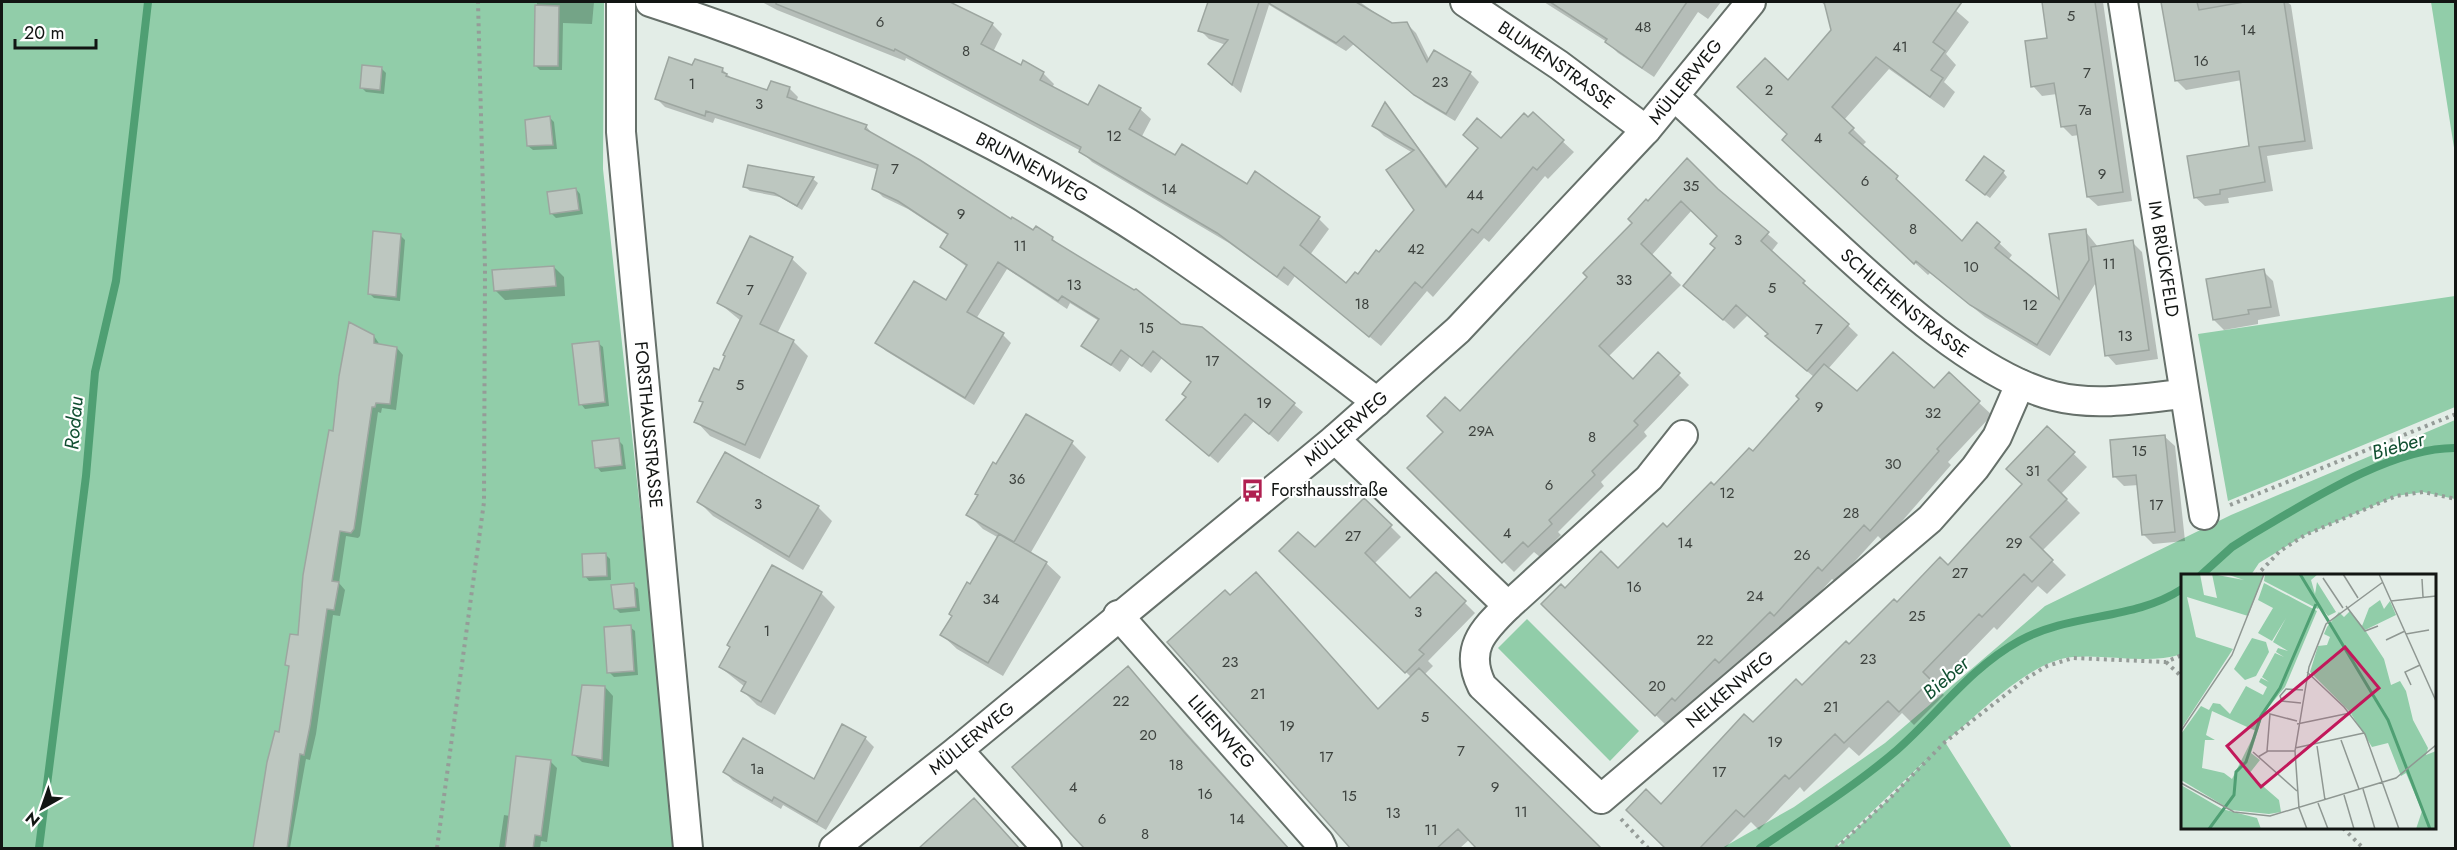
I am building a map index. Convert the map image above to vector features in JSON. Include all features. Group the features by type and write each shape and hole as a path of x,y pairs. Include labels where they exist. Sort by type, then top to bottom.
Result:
{"street":[{"name":"FORSTHAUSSTRASSE","path":"621,2 621,132 688,849"},
{"name":"BRUNNENWEG","path":"650,2 791,51 867,85 1027,165 1163,246 1258,312 1377,402"},
{"name":"BLUMENSTRASSE","path":"1465,2 1559,65 1646,130"},
{"name":"MÜLLERWEG","path":"848,845 1118,615 1335,439 1458,330 1646,130 1751,2"},
{"name":"IM BRÜCKFELD","path":"2123,2 2204,515"},
{"name":"SCHLEHENSTRASSE","path":"1675,97 1879,285 1934,328 2020,384 2055,396 2091,401 2184,394"},
{"name":"NELKENWEG","path":"1601,799 1930,519 1975,468 1997,437 2020,384"},
{"path":"1601,799 1482,686 1475,673 1475,651 1482,633 1508,606 1649,478 1683,435"},
{"path":"1335,439 1508,606"},
{"name":"LILIENWEG","path":"1118,615 1319,842 1322,849"},
{"path":"958,750 1047,849"}],"path":[{"path":"437,849 484,502 485,268 478,2"},
{"path":"2204,515 2456,414"},
{"path":"2258,574 2280,551 2305,535 2396,496 2423,492 2456,499"},
{"path":"1836,849 1945,742 2027,678 2048,666 2073,658 2166,662 2181,655"},
{"path":"2166,662 2181,676"},
{"path":"1601,799 1648,849"},
{"path":"2344,829 2363,849"}],"green space":[{"path":"2,2 604,2 603,169 677,848 2,848"},
{"path":"2431,2 2455,2 2455,154"},
{"path":"2455,296 2455,407 2228,501 2198,334"},
{"path":"2455,420 2455,499 2423,492 2396,496 2305,535 2259,563 2252,574 2181,574 2181,654 2155,659 2087,656 2057,660 2022,678 2005,690 1945,742 2012,848 1836,848 1889,799 1927,759 1834,848 1722,848 1794,807 1885,743 2045,606 2231,515"},
{"path":"1527,619 1639,731 1610,761 1498,648"}],"building":[{"path":"776,2 950,2 993,23 981,44 1021,65 1023,60 1044,72 1040,80 1088,105 1099,85 1141,108 1129,129 1175,155 1182,144 1247,184 1255,171 1320,217 1300,245 1346,283 1355,272 1358,274 1376,250 1379,252 1414,210 1386,170 1414,150 1372,126 1385,102 1446,187 1478,148 1463,135 1477,118 1501,138 1524,113 1528,117 1533,112 1564,140 1537,170 1533,167 1478,233 1472,229 1422,288 1415,282 1369,337 1284,267 1277,277 1217,233 1079,152 1081,147 895,49 894,51 776,4"},
{"path":"1208,2 1259,2 1232,85 1208,64 1228,40 1198,31"},
{"path":"1267,2 1356,2 1392,23 1407,22 1427,62 1434,50 1471,72 1446,114 1414,95 1344,36 1336,43"},
{"path":"1550,2 1687,2 1642,68 1605,42 1607,39"},
{"path":"1824,2 1962,2 1933,42 1945,51 1931,70 1943,78 1930,97 1876,57 1832,107 1854,128 1849,133 1898,176 1896,179 1962,241 1977,222 2000,242 1995,248 2059,299 2049,234 2086,229 2089,260 2037,345 1970,305 1916,261 1914,264 1782,140 1787,134 1737,87 1765,58 1788,80 1831,30"},
{"path":"2042,2 2095,2 2123,192 2087,197 2076,125 2061,127 2054,83 2031,87 2025,41 2047,38"},
{"path":"2161,2 2197,2 2199,10 2244,2 2284,2 2305,141 2259,147 2265,182 2220,190 2220,194 2194,198 2187,156 2249,146 2239,71 2175,81"},
{"path":"535,5 559,6 558,66 534,66"},
{"path":"669,57 692,65 695,59 723,68 722,72 727,74 726,76 767,90 771,81 790,87 787,97 867,125 865,129 920,160 1011,219 1012,217 1033,230 1036,226 1053,237 1052,240 1134,290 1136,289 1181,324 1202,327 1295,403 1269,434 1245,414 1209,456 1166,420 1186,397 1182,394 1191,382 1153,351 1142,366 1121,350 1111,365 1081,346 1099,319 1062,296 1058,301 998,262 967,312 1004,333 965,398 875,343 914,281 946,300 967,265 940,247 948,234 898,201 872,189 878,165 706,111 705,116 655,99"},
{"path":"362,65 382,67 380,90 360,88"},
{"path":"550,116 553,145 527,146 525,120"},
{"path":"1984,156 2004,171 1985,195 1966,180"},
{"path":"1687,158 1718,189 1769,232 1761,241 1849,324 1807,371 1765,336 1768,334 1736,305 1723,320 1683,286 1715,248 1710,244 1717,236 1681,201 1641,244 1671,273 1599,346 1633,379 1658,352 1680,373 1634,421 1638,425 1592,471 1595,475 1549,520 1552,524 1528,547 1523,542 1502,563 1407,468 1443,432 1427,416 1445,397 1460,411 1587,277 1583,273 1632,223 1628,219 1646,199 1648,201"},
{"path":"748,165 814,177 797,206 774,193 743,187"},
{"path":"576,188 579,210 550,214 547,192"},
{"path":"373,231 401,234 396,297 368,294"},
{"path":"750,236 793,257 760,324 794,340 745,445 694,422 703,402 699,401 714,368 719,370 725,356 723,355 742,316 717,303"},
{"path":"2133,240 2149,350 2105,356 2091,247"},
{"path":"554,266 556,286 494,291 492,270"},
{"path":"2264,269 2271,307 2248,310 2249,314 2213,320 2206,279"},
{"path":"349,322 374,335 374,343 397,347 390,404 376,403 375,407 372,407 354,529 351,533 340,531 332,581 339,582 334,610 327,609 310,726 304,755 300,754 287,849 253,849 267,762 275,731 279,732 289,666 285,665 290,634 298,635 303,575 329,430 333,431 339,376"},
{"path":"599,341 605,402 579,405 572,344"},
{"path":"1893,352 1934,388 1949,372 1980,401 1937,449 1939,451 1870,531 1864,525 1822,571 1818,567 1774,616 1770,612 1719,663 1715,659 1675,701 1672,698 1655,716 1541,604 1561,584 1565,588 1601,551 1618,568 1663,523 1667,527 1711,482 1714,485 1749,448 1753,451 1799,399 1796,396 1824,364 1857,391"},
{"path":"1026,414 1073,441 1014,542 966,515 993,462 996,464"},
{"path":"2047,426 2075,452 2048,480 2067,499 2030,537 2053,560 2032,582 2024,574 1982,617 1979,614 1923,672 1931,680 1899,712 1888,701 1844,743 1835,734 1789,779 1785,775 1744,817 1736,810 1699,849 1666,849 1626,810 1646,789 1661,804 1744,714 1753,722 1796,679 1802,685 1846,641 1849,644 1894,599 1897,602 1940,557 1948,565 2022,484 2006,469"},
{"path":"2165,435 2175,532 2142,535 2136,475 2113,477 2110,440"},
{"path":"619,438 622,465 595,468 592,441"},
{"path":"725,452 819,506 789,557 697,502"},
{"path":"1364,498 1392,525 1365,553 1410,598 1436,572 1466,601 1419,650 1424,654 1405,673 1279,551 1298,532 1315,547"},
{"path":"999,534 1047,562 988,663 940,635 952,616 949,614 967,582 970,584"},
{"path":"606,553 607,576 583,577 582,554"},
{"path":"772,565 822,592 761,702 741,691 746,682 719,667 730,647 727,645"},
{"path":"1256,572 1378,709 1419,668 1602,849 1477,849 1458,829 1436,849 1351,849 1167,642 1225,590 1230,595"},
{"path":"634,583 636,607 614,609 611,585"},
{"path":"631,625 634,671 607,673 604,627"},
{"path":"1128,666 1289,849 1085,849 1070,833 1012,767"},
{"path":"582,685 605,686 602,760 572,755"},
{"path":"842,724 866,737 817,822 774,797 772,801 723,772 743,738 814,779"},
{"path":"516,756 551,760 541,836 535,835 533,849 505,849"},
{"path":"974,798 1020,849 918,849"}],"waterway":[{"name":"Rodau","path":"39,848 86,476 95,372 116,281 148,2"},
{"name":"Bieber","path":"2202,574 2232,547 2350,479 2404,457 2431,450 2456,448"},
{"name":"Bieber","path":"1760,848 1830,801 1897,750 1970,678 2001,652 2039,632 2060,625 2143,607 2181,590"}],"place":[{"name":"Forsthausstraße","path":"1253,490"}]}
